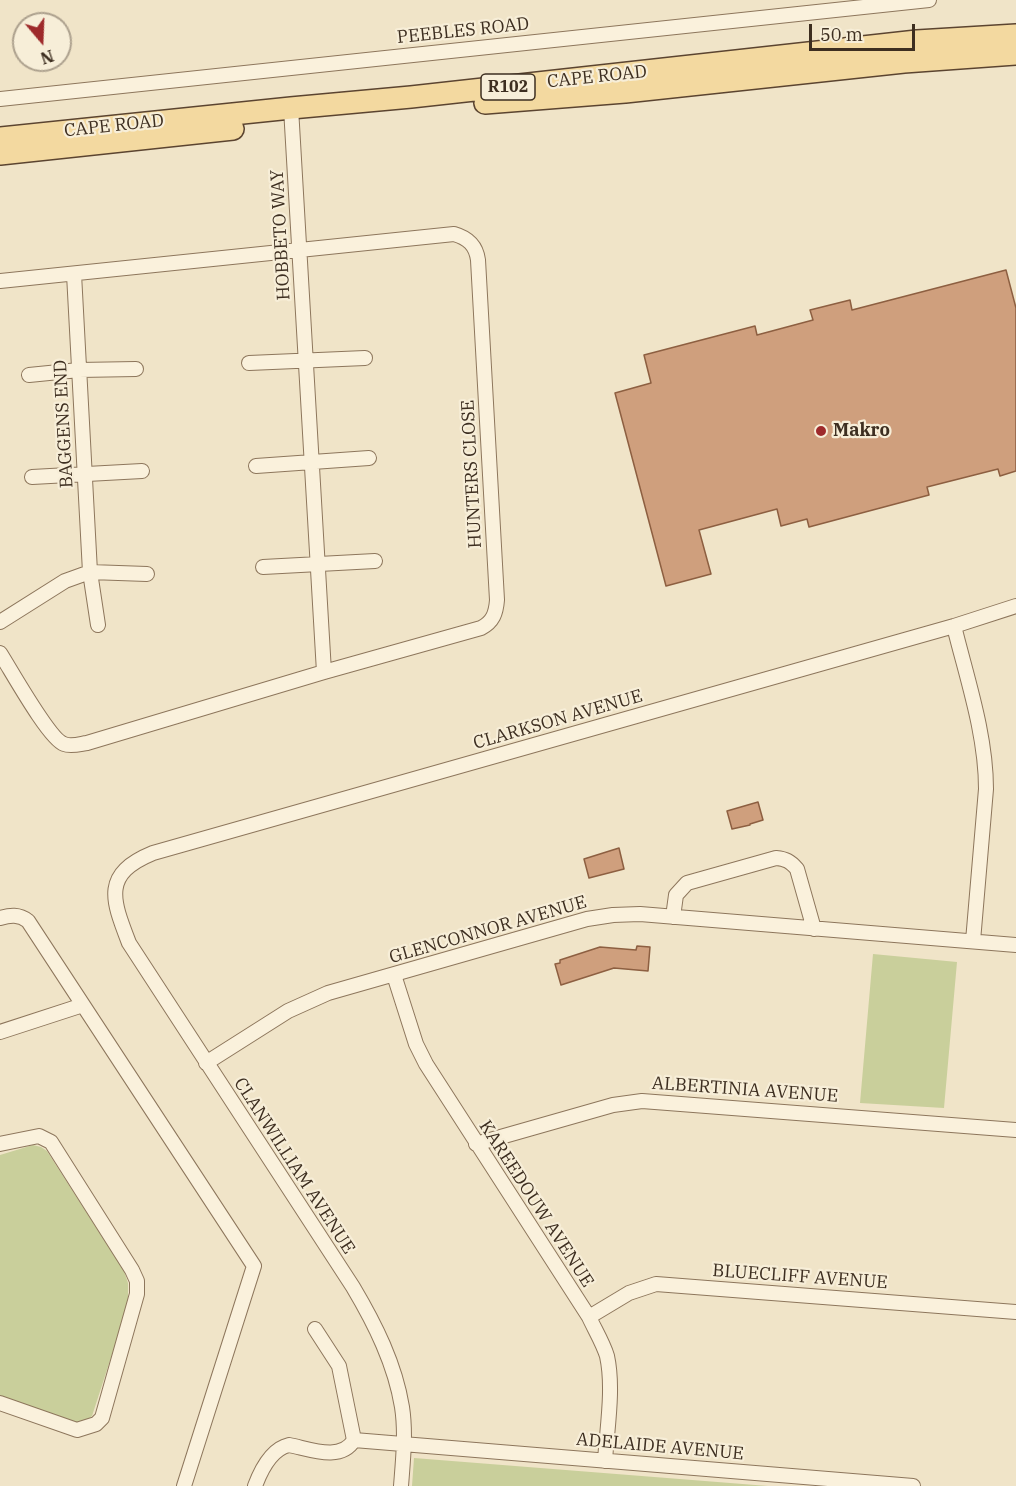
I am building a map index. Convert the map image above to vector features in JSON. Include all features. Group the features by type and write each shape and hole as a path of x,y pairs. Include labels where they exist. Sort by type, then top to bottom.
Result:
{"main road":[{"name":"CAPE ROAD","path":"0,154 411,97 917,41 1016,35"},
{"name":"CAPE ROAD","path":"0,138 625,92 904,62 1016,54"}],"street":[{"name":"PEEBLES ROAD","path":"0,99 929,0"},
{"name":"HOBBETO WAY","path":"292,115 324,672"},
{"name":"HUNTERS CLOSE","path":"0,281 454,234 465,237 471,242 478,260 497,600 496,611 489,624 481,628 87,743 72,745 64,744 50,732 0,653"},
{"name":"BAGGENS END","path":"74,274 90,572 98,625"},
{"path":"249,363 366,358"},
{"path":"29,375 79,370 136,369"},
{"path":"256,466 369,458"},
{"path":"32,477 142,471"},
{"path":"263,567 375,561"},
{"path":"0,622 65,582 90,572 147,574"},
{"name":"CLARKSON AVENUE","path":"117,879 124,869 137,860 153,854 954,626 1016,606"},
{"path":"954,626 984,747 986,770 973,941"},
{"path":"673,917 676,895 687,883 776,858 784,858 791,861 797,869 814,929"},
{"name":"CLANWILLIAM AVENUE","path":"117,879 115,893 117,907 129,943 373,1321 392,1370 402,1406 404,1443 401,1486"},
{"name":"GLENCONNOR AVENUE","path":"206,1064 288,1011 328,993 587,919 631,914 1016,945"},
{"path":"0,918 16,915 28,921 254,1266 184,1486"},
{"name":"KAREEDOUW AVENUE","path":"394,975 416,1044 426,1064 589,1317 606,1355 610,1376 605,1461"},
{"path":"0,1032 83,1005"},
{"name":"ALBERTINIA AVENUE","path":"476,1144 613,1105 642,1101 1016,1130"},
{"path":"0,1144 39,1136 51,1142 137,1281 137,1294 102,1418 96,1424 78,1430 0,1403"},
{"name":"BLUECLIFF AVENUE","path":"589,1317 629,1293 656,1284 1016,1312"},
{"path":"255,1486 273,1453 283,1446 337,1453 350,1447 354,1440 339,1366 315,1329"},
{"name":"ADELAIDE AVENUE","path":"354,1440 913,1486"}],"green space":[{"path":"873,954 957,962 944,1108 860,1103"},
{"path":"33,1145 47,1151 124,1271 128,1283 128,1305 92,1416 86,1421 77,1423 0,1396 0,1155"},
{"path":"414,1458 768,1486 412,1486"}],"building":[{"name":"Makro","path":"1006,270 1016,308 1016,471 1000,476 998,469 927,487 929,495 809,527 807,519 781,526 777,509 699,530 711,574 666,586 615,393 651,383 644,355 755,326 757,335 813,320 810,310 850,300 852,310"},
{"path":"758,802 763,820 732,829 727,811"},
{"path":"619,848 624,869 589,878 584,859"},
{"path":"637,946 650,947 648,971 614,968 561,985 555,964 560,963 560,960 600,947 636,950"}],"place":[{"name":"Makro","path":"821,431"}]}
